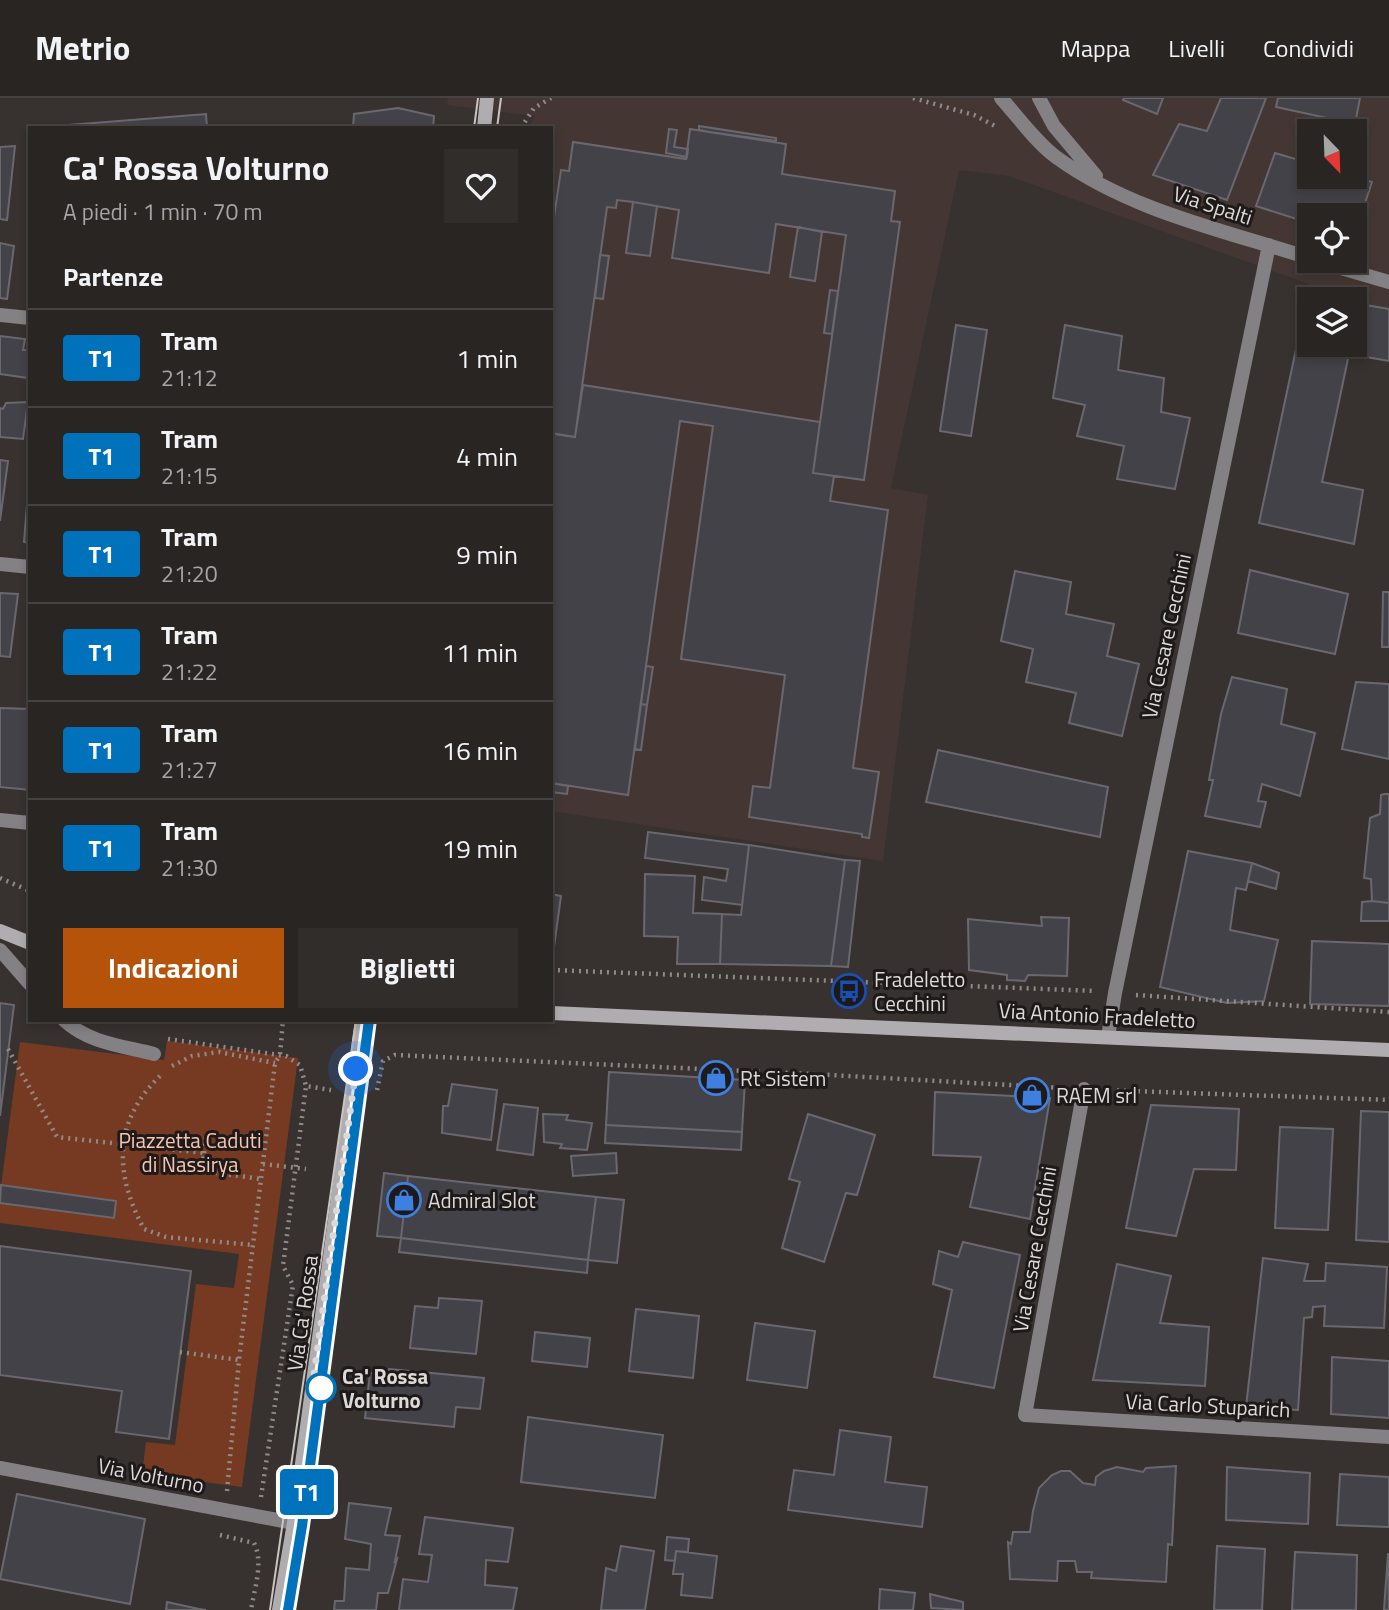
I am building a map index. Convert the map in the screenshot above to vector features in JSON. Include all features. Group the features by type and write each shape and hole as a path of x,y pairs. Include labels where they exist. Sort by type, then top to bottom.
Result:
{"main road":[{"path":"484,126 487,98"},
{"path":"0,931 28,942"},
{"name":"Via Antonio Fradeletto","path":"553,1013 1389,1050"},
{"name":"Via Ca' Rossa","path":"279,1610 294,1523 362,1022"}],"street":[{"name":"Via Spalti","path":"1002,98 1036,139 1056,156 1107,187 1147,206 1297,254"},
{"name":"Via Spalti","path":"1039,98 1054,126 1107,187"},
{"name":"Via Cesare Cecchini","path":"1108,1037 1269,245"},
{"path":"1358,273 1389,282"},
{"path":"0,315 28,318"},
{"path":"0,564 28,566"},
{"path":"0,820 28,823"},
{"path":"0,950 28,982"},
{"path":"66,1022 97,1040 154,1054"},
{"name":"Via Cesare Cecchini","path":"1025,1415 1084,1089"},
{"name":"Via Carlo Stuparich","path":"1025,1415 1389,1437"},
{"name":"Via Volturno","path":"0,1468 294,1523"}],"path":[{"path":"523,126 534,108 551,98"},
{"path":"913,98 974,115 997,128"},
{"path":"0,878 28,890"},
{"path":"553,970 1087,990"},
{"path":"1136,995 1389,1012"},
{"path":"227,1491 262,1164 275,1063 280,1055 284,1022"},
{"path":"165,1038 292,1058 300,1066 307,1086 283,1266 293,1285 254,1543 258,1550 259,1563 251,1610"},
{"path":"8,1049 57,1137 204,1153"},
{"path":"253,1245 166,1237 144,1228 123,1180 124,1134 132,1111 148,1087 166,1070 192,1056 219,1052 275,1063"},
{"path":"370,1095 377,1095 383,1061 395,1055 1084,1089 1389,1100"},
{"path":"261,1180 202,1171 206,1136 265,1146"},
{"path":"262,1164 306,1169"},
{"path":"180,1352 239,1360"},
{"path":"220,1535 254,1543"}],"shaded area":[{"path":"448,98 1389,98 1389,313 1367,305 1367,287 1317,287 1009,176 959,170 891,488 928,495 883,861 553,811 553,126 530,126 535,116 447,105"}],"green space":[{"name":"Piazzetta Caduti di Nassirya","path":"167,1041 298,1058 242,1487 142,1474 146,1442 175,1445 196,1284 234,1288 239,1254 0,1223 0,1194 20,1042 164,1060"}],"building":[{"path":"1163,98 1157,114 1123,100"},
{"path":"1221,98 1266,98 1227,200 1153,175 1179,124 1207,131"},
{"path":"1278,98 1360,98 1356,119 1332,119 1276,107"},
{"path":"398,108 434,116 433,126 353,126 354,114"},
{"path":"206,114 207,126 69,126"},
{"path":"699,126 776,138 776,141 709,132 699,130"},
{"path":"669,129 677,130 674,147 688,149 687,157 666,153"},
{"path":"690,129 786,144 782,174 895,191 891,221 900,222 864,480 813,473 846,235 776,224 769,273 672,258 679,210 633,202 617,200 616,208 607,207 575,437 553,433 553,224 561,170 569,171 573,142 686,159"},
{"path":"15,146 7,220 0,219 0,147"},
{"path":"1275,153 1297,159 1297,189 1367,189 1367,181 1372,182 1365,203 1297,203 1297,219 1256,206"},
{"path":"633,202 657,206 650,256 626,253"},
{"path":"798,227 822,232 815,281 790,277"},
{"path":"0,243 14,246 7,299 0,298"},
{"path":"600,255 609,256 603,299 595,298"},
{"path":"830,290 838,291 832,334 824,333"},
{"path":"1367,305 1389,309 1389,361 1366,357"},
{"path":"956,325 987,330 971,436 940,431"},
{"path":"1065,325 1122,336 1118,370 1164,378 1161,412 1190,418 1175,489 1117,479 1124,446 1077,436 1085,405 1053,398"},
{"path":"0,336 25,339 23,350 28,350 28,378 0,374"},
{"path":"1297,345 1297,357 1348,357 1322,482 1363,490 1354,544 1259,523"},
{"path":"583,385 820,422 813,473 834,476 830,501 888,510 853,768 879,772 869,838 862,837 862,834 749,817 753,786 770,788 785,675 681,659 713,426 680,421 628,795 553,783 553,442 554,434 575,437"},
{"path":"28,402 23,439 0,437 0,408 3,409 6,403"},
{"path":"0,460 8,461 0,521"},
{"path":"28,493 28,543 24,542"},
{"path":"1250,570 1348,594 1335,654 1238,633"},
{"path":"1015,571 1071,582 1066,614 1114,624 1107,656 1139,664 1122,736 1069,723 1076,693 1026,682 1033,649 1001,641"},
{"path":"1383,592 1389,592 1389,647 1382,647"},
{"path":"0,593 18,594 10,657 0,656"},
{"path":"646,666 653,667 647,705 641,704"},
{"path":"1232,677 1287,689 1281,724 1315,733 1300,796 1262,784 1258,801 1266,802 1260,827 1205,816 1213,780 1209,780 1221,714"},
{"path":"1356,682 1389,684 1389,759 1342,749"},
{"path":"641,704 647,705 641,750 635,749"},
{"path":"0,708 28,709 28,790 0,787"},
{"path":"938,750 1108,787 1100,837 926,802"},
{"path":"553,783 568,786 567,794 553,792"},
{"path":"1389,794 1389,903 1372,901 1371,879 1364,878 1370,818 1380,814 1381,795"},
{"path":"648,832 749,845 742,905 702,900 704,877 726,881 728,869 645,858"},
{"path":"749,845 845,860 831,966 720,964 722,914 741,915"},
{"path":"1188,851 1252,863 1246,890 1236,888 1230,930 1278,940 1264,1001 1227,1003 1160,987"},
{"path":"845,860 860,861 848,967 831,966"},
{"path":"1252,863 1279,873 1276,889 1248,881"},
{"path":"645,874 695,876 693,913 722,914 720,964 677,964 678,937 644,936"},
{"path":"553,894 561,896 553,947"},
{"path":"1362,902 1389,903 1389,921 1361,921"},
{"path":"1041,917 1069,918 1067,976 1028,975 1025,981 1007,980 1007,975 969,970 968,919 1042,926"},
{"path":"1312,941 1389,944 1389,1006 1310,1004"},
{"path":"0,1003 14,1005 0,1116"},
{"path":"609,1072 745,1080 742,1132 606,1125"},
{"path":"452,1084 497,1090 491,1140 442,1133 443,1106 448,1106"},
{"path":"935,1092 1050,1098 1030,1219 970,1207 981,1157 933,1155"},
{"path":"504,1104 538,1108 533,1155 497,1150"},
{"path":"1151,1105 1239,1109 1236,1170 1194,1169 1176,1236 1126,1228"},
{"path":"1361,1111 1389,1112 1389,1242 1356,1240"},
{"path":"543,1114 568,1115 566,1120 592,1123 587,1150 560,1148 562,1144 544,1142"},
{"path":"808,1114 875,1135 857,1195 846,1193 824,1262 782,1248 800,1182 789,1179"},
{"path":"606,1125 742,1132 741,1150 605,1143"},
{"path":"1280,1127 1333,1129 1328,1230 1275,1228"},
{"path":"616,1153 617,1173 573,1176 571,1156"},
{"path":"384,1173 408,1176 401,1238 377,1236"},
{"path":"408,1176 596,1197 588,1260 401,1238"},
{"path":"1,1185 116,1201 114,1218 0,1203"},
{"path":"596,1197 624,1200 617,1263 588,1260"},
{"path":"401,1238 588,1260 587,1273 399,1252"},
{"path":"963,1242 1020,1255 994,1388 934,1377 952,1290 933,1284 939,1251 958,1257"},
{"path":"0,1246 191,1271 169,1439 116,1432 122,1391 0,1375"},
{"path":"1263,1258 1308,1264 1304,1281 1325,1281 1326,1263 1387,1267 1384,1328 1324,1326 1325,1306 1313,1307 1312,1317 1304,1318 1298,1410 1246,1407"},
{"path":"1117,1264 1171,1276 1160,1323 1209,1327 1205,1386 1093,1380"},
{"path":"439,1298 482,1301 476,1354 410,1348 415,1306 438,1308"},
{"path":"636,1309 699,1316 693,1378 629,1371"},
{"path":"755,1323 815,1331 807,1388 747,1380"},
{"path":"535,1332 590,1338 587,1367 532,1361"},
{"path":"1332,1357 1389,1361 1389,1418 1331,1414"},
{"path":"389,1369 484,1378 480,1409 456,1407 454,1427 365,1418 370,1373 388,1375"},
{"path":"528,1417 663,1435 655,1498 521,1482"},
{"path":"840,1430 891,1437 885,1482 927,1487 922,1527 788,1510 794,1470 834,1475"},
{"path":"1176,1466 1172,1545 1168,1544 1166,1582 1091,1578 1092,1572 1077,1572 1075,1561 1058,1561 1057,1581 1010,1579 1008,1542 1011,1544 1013,1532 1030,1532 1039,1488 1052,1475 1070,1471 1083,1483 1095,1485 1096,1477 1117,1467 1143,1472 1146,1468"},
{"path":"1227,1467 1310,1473 1308,1524 1226,1520"},
{"path":"1340,1474 1389,1477 1389,1527 1337,1525"},
{"path":"17,1494 145,1519 130,1604 0,1579"},
{"path":"349,1503 391,1508 385,1535 400,1536 388,1593 378,1593 376,1610 334,1610 335,1601 344,1601 346,1568 369,1570 371,1544 345,1539"},
{"path":"425,1517 513,1528 508,1562 486,1560 485,1585 517,1588 513,1610 399,1610 403,1579 428,1582 432,1555 419,1554"},
{"path":"667,1537 689,1539 688,1552 676,1551 675,1561 665,1560"},
{"path":"621,1546 654,1551 645,1610 601,1610 606,1568 616,1571"},
{"path":"1217,1546 1265,1549 1262,1610 1214,1610"},
{"path":"676,1551 717,1556 712,1598 681,1595 683,1574 673,1574"},
{"path":"1295,1552 1357,1555 1356,1610 1292,1610"},
{"path":"1388,1553 1389,1610 1384,1610"},
{"path":"880,1589 915,1593 913,1610 879,1610"},
{"path":"930,1594 963,1602 963,1610 931,1608"},
{"path":"167,1602 199,1609 206,1610 166,1610"}],"tram line":[{"path":"474,126 478,98"},
{"path":"497,126 501,98"},
{"path":"270,1610 356,1022"},
{"path":"288,1610 302,1526 369,1022"},
{"name":"T1","path":"288,1610 302,1526 369,1022"}],"place":[{"name":"Fradeletto Cecchini","path":"849,991"},
{"name":"Rt Sistem","path":"716,1078"},
{"name":"RAEM srl","path":"1032,1095"},
{"name":"Admiral Slot","path":"404,1200"},
{"name":"Ca' Rossa Volturno","path":"321,1388"}],"route":[{"path":"321,1388 312,1389 356,1069"}]}
